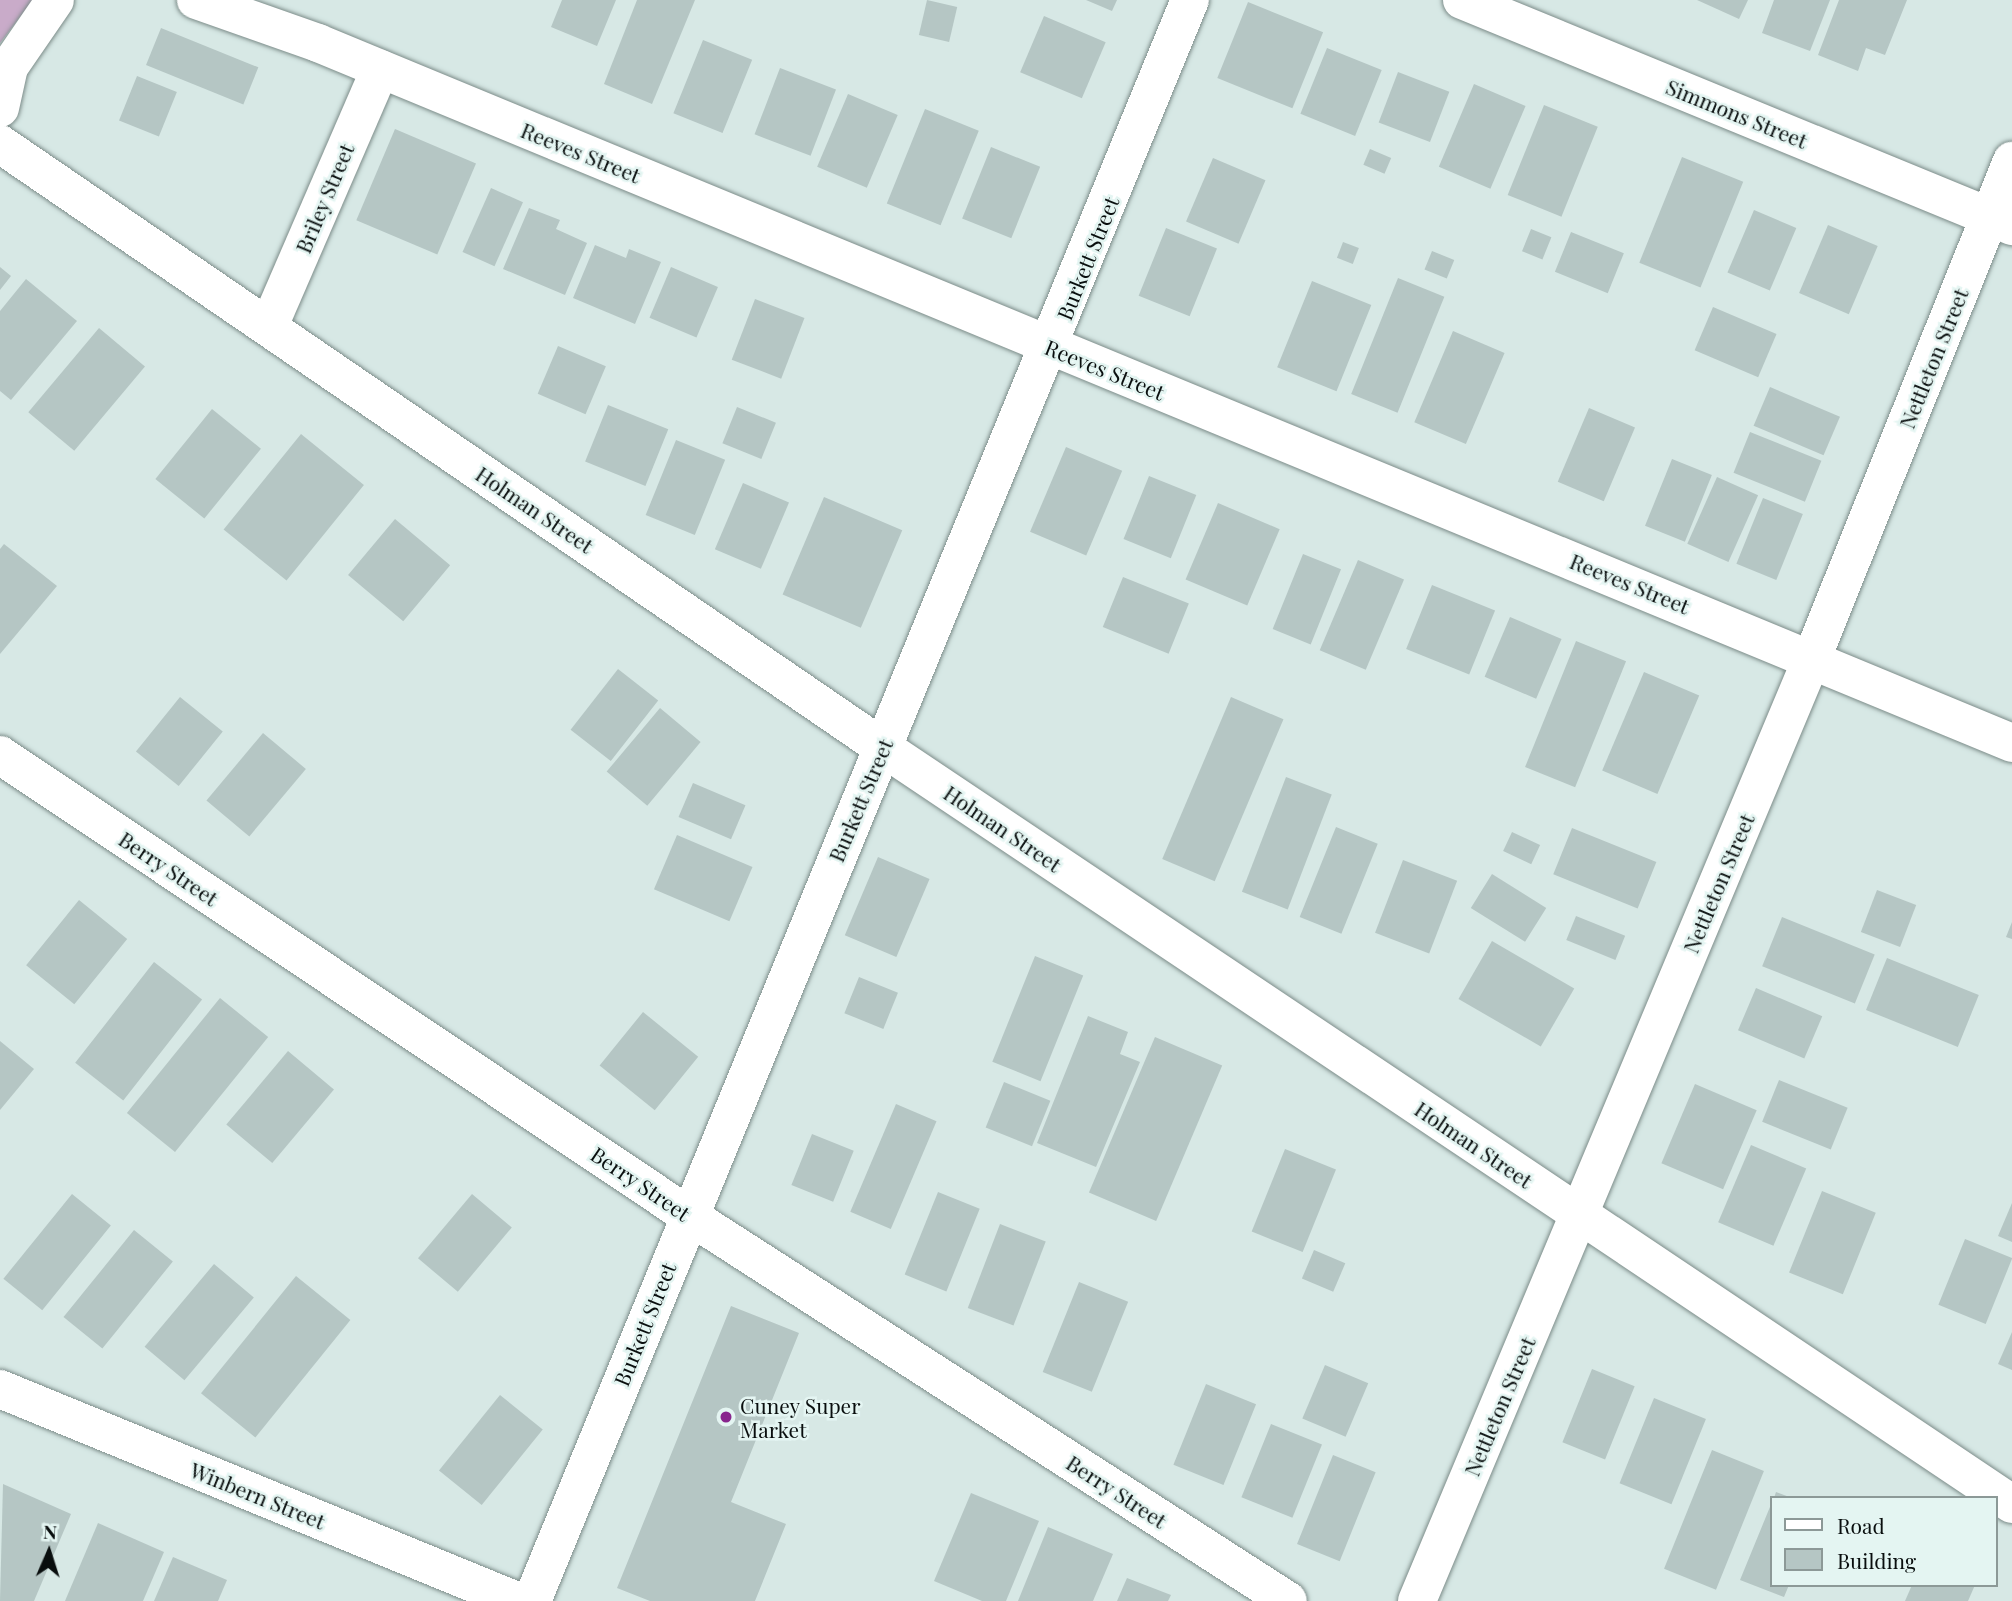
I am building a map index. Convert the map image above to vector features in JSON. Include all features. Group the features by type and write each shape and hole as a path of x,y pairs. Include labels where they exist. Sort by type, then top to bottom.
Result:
{"street":[{"path":"0,108 9,67 55,0"},
{"name":"Reeves Street","path":"196,0 380,69 1051,347 1812,657 2012,743"},
{"name":"Burkett Street","path":"532,1601 688,1214 1051,347 1191,0"},
{"name":"Simmons Street","path":"1462,0 2001,221"},
{"name":"Briley Street","path":"269,326 380,69"},
{"name":"Holman Street","path":"0,144 882,747 2012,1504"},
{"name":"Nettleton Street","path":"1417,1601 1812,657 2001,221 2012,161"},
{"name":"Berry Street","path":"0,755 688,1214 1287,1601"},
{"name":"Winbern Street","path":"0,1390 517,1601"}],"shaded area":[{"path":"0,0 33,0 0,43"}],"building":[{"path":"562,0 616,0 597,46 551,27"},
{"path":"637,0 695,0 652,104 604,84"},
{"path":"927,0 957,7 949,42 919,35"},
{"path":"1086,0 1117,0 1112,11"},
{"path":"1697,0 1748,0 1739,19"},
{"path":"1774,0 1830,0 1810,51 1762,33"},
{"path":"1839,0 1907,0 1885,55 1866,48 1858,71 1818,55"},
{"path":"1248,2 1323,32 1292,108 1217,78"},
{"path":"1044,16 1106,42 1082,98 1020,72"},
{"path":"161,28 258,67 243,104 146,65"},
{"path":"703,40 752,60 723,133 673,113"},
{"path":"1327,48 1382,70 1355,136 1300,114"},
{"path":"780,68 836,90 811,156 755,134"},
{"path":"1398,72 1449,92 1430,142 1379,122"},
{"path":"137,76 177,92 159,137 119,121"},
{"path":"1474,84 1526,106 1490,189 1439,167"},
{"path":"848,94 898,115 867,188 817,167"},
{"path":"1544,105 1598,127 1561,217 1508,195"},
{"path":"925,109 979,131 941,225 887,204"},
{"path":"395,129 476,163 437,255 356,220"},
{"path":"991,147 1040,167 1011,238 962,218"},
{"path":"1370,149 1391,158 1385,174 1363,165"},
{"path":"1682,157 1743,182 1700,287 1639,263"},
{"path":"1213,158 1265,180 1239,244 1186,222"},
{"path":"491,188 523,202 495,266 463,252"},
{"path":"529,208 560,220 556,229 587,243 565,295 503,269"},
{"path":"1754,210 1796,228 1770,291 1727,273"},
{"path":"1828,225 1878,246 1849,314 1799,293"},
{"path":"1166,228 1217,249 1190,316 1139,296"},
{"path":"1531,229 1551,237 1542,259 1522,251"},
{"path":"1571,232 1624,253 1608,293 1555,272"},
{"path":"1343,242 1359,248 1353,264 1337,258"},
{"path":"595,245 626,258 629,249 661,262 635,324 573,298"},
{"path":"1432,251 1454,260 1447,279 1425,270"},
{"path":"0,267 11,276 0,290"},
{"path":"671,267 718,287 696,338 650,318"},
{"path":"1398,278 1444,297 1398,413 1351,394"},
{"path":"26,279 77,321 11,400 0,391 0,311"},
{"path":"1312,281 1371,305 1337,391 1277,367"},
{"path":"755,299 804,318 781,379 732,360"},
{"path":"1713,307 1777,334 1758,377 1695,350"},
{"path":"99,328 145,367 74,451 28,412"},
{"path":"1453,331 1505,353 1466,444 1414,422"},
{"path":"558,346 606,366 586,414 538,394"},
{"path":"1770,387 1840,417 1824,455 1754,426"},
{"path":"608,405 668,429 645,486 585,462"},
{"path":"737,407 776,423 761,459 722,443"},
{"path":"1589,408 1635,428 1604,501 1558,482"},
{"path":"212,409 261,449 204,519 155,479"},
{"path":"1750,432 1821,461 1805,502 1734,473"},
{"path":"301,434 364,485 287,581 224,530"},
{"path":"676,440 725,460 695,535 646,515"},
{"path":"1066,447 1122,471 1086,556 1030,532"},
{"path":"1672,459 1712,475 1685,542 1645,526"},
{"path":"1149,476 1196,495 1171,558 1124,539"},
{"path":"1717,477 1758,495 1728,562 1687,544"},
{"path":"743,483 789,503 761,569 715,549"},
{"path":"824,497 902,530 861,628 783,595"},
{"path":"1763,498 1803,514 1776,580 1736,564"},
{"path":"1218,503 1280,529 1247,606 1186,579"},
{"path":"395,519 450,565 403,621 348,575"},
{"path":"4,544 57,586 0,654 0,549"},
{"path":"1303,554 1341,569 1311,644 1273,629"},
{"path":"1358,560 1404,580 1366,670 1320,650"},
{"path":"1123,577 1189,604 1169,654 1103,627"},
{"path":"1432,585 1495,610 1469,674 1406,649"},
{"path":"1510,617 1562,639 1536,699 1485,677"},
{"path":"1576,641 1626,661 1575,787 1525,767"},
{"path":"618,669 658,700 611,761 571,730"},
{"path":"1644,672 1699,695 1657,794 1602,770"},
{"path":"180,697 223,732 179,786 136,751"},
{"path":"1231,697 1283,719 1215,881 1162,859"},
{"path":"660,708 701,742 647,806 607,772"},
{"path":"263,733 306,769 249,836 206,800"},
{"path":"1286,777 1332,795 1288,909 1242,892"},
{"path":"693,783 745,805 731,839 679,817"},
{"path":"1336,827 1378,844 1341,934 1300,917"},
{"path":"1572,828 1656,862 1638,908 1553,874"},
{"path":"1512,832 1540,845 1531,864 1503,851"},
{"path":"677,835 752,867 729,921 654,889"},
{"path":"878,857 930,879 896,957 845,935"},
{"path":"1403,860 1457,881 1429,954 1375,933"},
{"path":"1492,874 1546,908 1525,942 1471,908"},
{"path":"1877,890 1916,905 1900,947 1861,932"},
{"path":"79,900 127,939 74,1004 26,965"},
{"path":"1576,916 1625,936 1615,960 1566,940"},
{"path":"1782,917 1875,954 1855,1004 1762,966"},
{"path":"2012,922 2012,939 2006,937"},
{"path":"1492,941 1574,989 1541,1047 1458,999"},
{"path":"1035,956 1083,975 1041,1081 992,1062"},
{"path":"1887,958 1979,995 1958,1047 1866,1010"},
{"path":"154,962 202,1000 123,1100 75,1063"},
{"path":"859,977 898,993 883,1029 844,1013"},
{"path":"1756,988 1822,1016 1804,1058 1738,1030"},
{"path":"220,998 268,1037 175,1152 127,1113"},
{"path":"643,1012 698,1057 655,1110 600,1066"},
{"path":"1088,1016 1128,1032 1120,1054 1140,1062 1096,1167 1037,1143"},
{"path":"1155,1037 1222,1066 1156,1221 1089,1193"},
{"path":"0,1041 34,1069 0,1110"},
{"path":"288,1051 334,1090 272,1163 226,1125"},
{"path":"1779,1080 1848,1108 1831,1149 1762,1122"},
{"path":"1004,1082 1050,1101 1032,1146 986,1127"},
{"path":"1695,1084 1757,1110 1723,1189 1661,1163"},
{"path":"896,1104 937,1121 891,1229 850,1212"},
{"path":"812,1134 854,1151 833,1202 791,1185"},
{"path":"1751,1145 1806,1168 1773,1246 1718,1222"},
{"path":"1285,1149 1336,1170 1303,1252 1252,1232"},
{"path":"1822,1191 1876,1213 1843,1294 1789,1273"},
{"path":"938,1192 980,1209 946,1291 905,1275"},
{"path":"72,1194 111,1225 42,1310 3,1279"},
{"path":"472,1194 512,1227 458,1292 418,1258"},
{"path":"2012,1203 2012,1242 1998,1236"},
{"path":"1000,1224 1046,1242 1013,1326 968,1308"},
{"path":"134,1230 173,1261 102,1349 64,1317"},
{"path":"1965,1239 2012,1258 1986,1324 1938,1305"},
{"path":"1314,1250 1345,1263 1333,1292 1302,1279"},
{"path":"214,1264 254,1297 184,1380 145,1347"},
{"path":"296,1276 350,1320 255,1437 201,1393"},
{"path":"1079,1282 1128,1302 1092,1392 1043,1372"},
{"name":"Cuney Super Market","path":"731,1306 799,1333 731,1502 786,1524 755,1601 650,1601 617,1588"},
{"path":"2012,1332 2012,1370 1998,1364"},
{"path":"1325,1365 1368,1383 1346,1437 1302,1418"},
{"path":"1592,1369 1635,1386 1605,1459 1562,1442"},
{"path":"1206,1384 1256,1404 1223,1485 1173,1465"},
{"path":"500,1395 543,1430 482,1505 439,1470"},
{"path":"1654,1398 1706,1419 1671,1504 1620,1483"},
{"path":"1271,1424 1322,1445 1292,1518 1241,1497"},
{"path":"1712,1450 1764,1471 1716,1590 1664,1569"},
{"path":"1333,1455 1376,1472 1340,1561 1297,1544"},
{"path":"3,1484 71,1514 34,1601 0,1601"},
{"path":"971,1493 1039,1521 1006,1601 982,1601 934,1581"},
{"path":"1770,1507 1770,1587 1788,1587 1784,1597 1740,1580"},
{"path":"98,1523 164,1552 143,1601 65,1601"},
{"path":"1048,1527 1113,1554 1093,1601 1018,1601"},
{"path":"173,1557 227,1580 218,1601 154,1601"},
{"path":"1127,1578 1171,1595 1168,1601 1117,1601"},
{"path":"1911,1587 1974,1587 1968,1601 1905,1601"}],"place":[{"name":"Cuney Super Market","path":"726,1417"}]}
